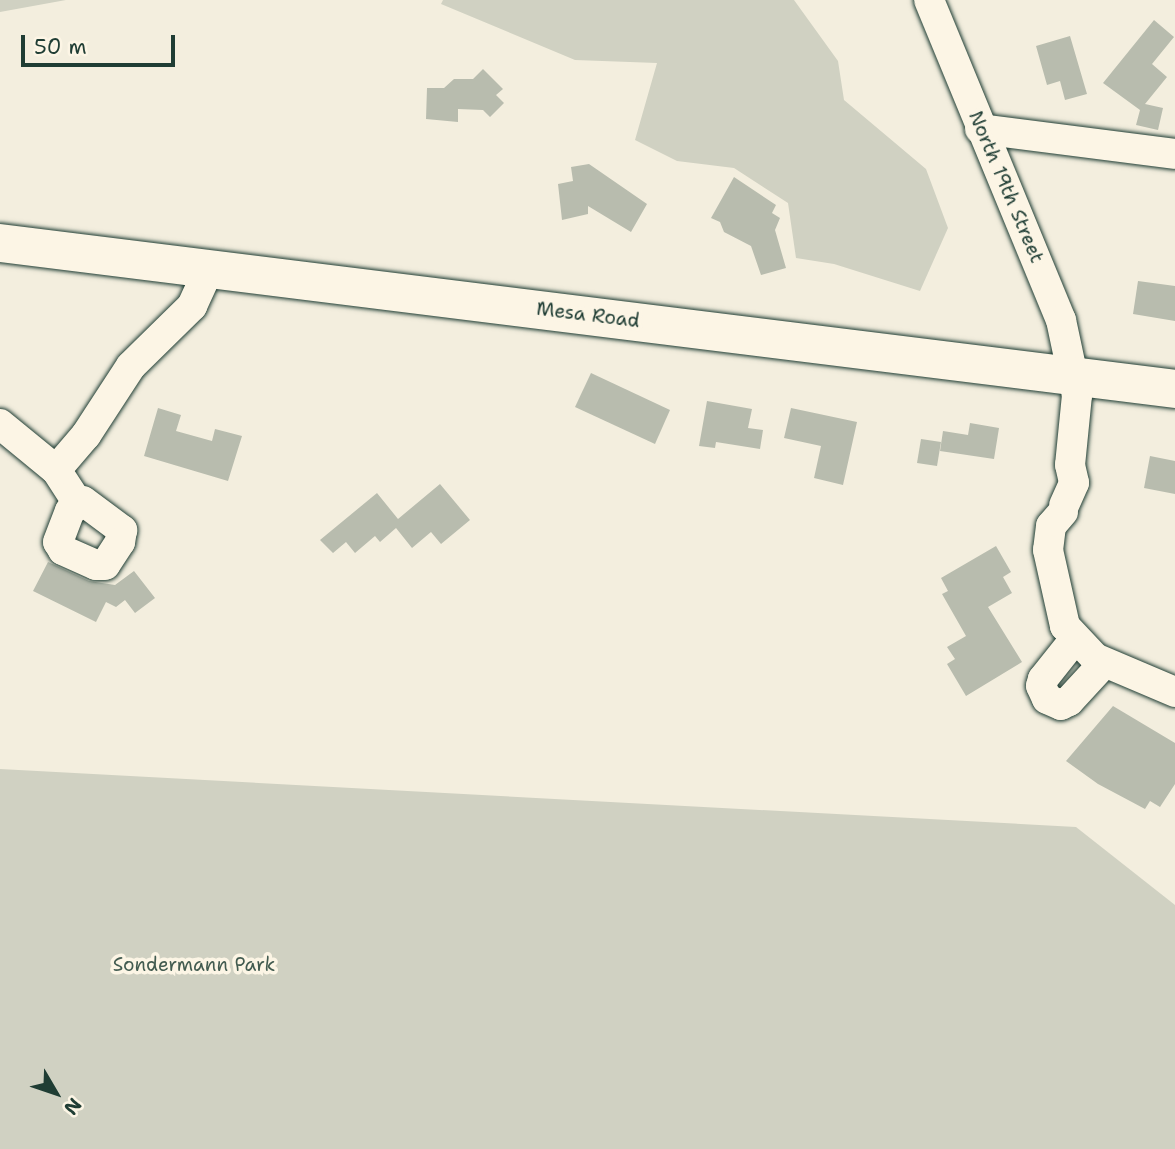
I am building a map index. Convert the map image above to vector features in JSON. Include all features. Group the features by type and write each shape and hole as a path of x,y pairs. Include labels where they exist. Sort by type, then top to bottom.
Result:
{"main road":[{"name":"Mesa Road","path":"0,243 1175,389"}],"street":[{"name":"North 19th Street","path":"929,0 981,129 1049,285 1074,376 1077,395 1070,466 1074,483 1063,509 1065,548 1054,566 1057,602 1074,640"},
{"path":"981,129 1175,154"},
{"path":"56,470 86,435 131,366 192,306 209,269"},
{"path":"0,424 56,470 77,502"},
{"path":"1104,663 1069,701 1061,705 1047,699 1041,686 1043,679 1074,640 1104,663 1175,692"}],"green space":[{"path":"0,0 66,0 0,12"},
{"path":"443,0 794,0 838,61 844,100 926,169 948,228 920,291 834,264 796,258 788,203 734,168 677,161 635,140 657,63 575,60 441,4"},
{"name":"Sondermann Park","path":"0,769 1076,827 1175,905 1175,1149 0,1149"}],"building":[{"path":"1154,20 1174,37 1152,64 1167,77 1145,104 1163,108 1158,130 1136,125 1140,110 1103,83"},
{"path":"1070,36 1087,94 1065,100 1060,81 1047,85 1036,46"},
{"path":"483,69 503,89 496,95 504,103 490,117 483,110 458,109 458,122 426,119 427,88 444,88 454,79 473,79"},
{"path":"589,164 647,204 631,232 588,206 588,214 562,220 558,184 573,181 571,167"},
{"path":"734,177 776,205 772,213 780,218 775,230 786,268 761,275 751,246 724,232 720,222 711,218"},
{"path":"1138,281 1175,286 1175,321 1133,314"},
{"path":"591,373 670,410 655,444 575,407"},
{"path":"707,401 752,409 748,428 763,430 760,449 716,442 715,448 699,446"},
{"path":"158,408 181,415 176,431 212,441 215,429 242,436 228,481 144,456"},
{"path":"791,408 857,422 843,485 814,478 821,446 784,438"},
{"path":"970,423 999,428 994,459 940,451 943,431 968,435"},
{"path":"921,439 941,442 937,466 917,463"},
{"path":"1150,456 1175,461 1175,494 1144,488"},
{"path":"440,484 470,520 441,544 431,532 412,548 396,528 380,542 375,536 355,553 346,542 333,553 320,540 377,493 398,519"},
{"path":"996,546 1011,572 1003,577 1012,593 988,607 1022,662 966,696 947,664 955,659 947,647 966,636 942,594 948,591 941,578"},
{"path":"48,562 89,581 115,585 134,571 155,598 135,613 125,600 116,607 106,602 96,622 33,591"},
{"path":"1113,706 1175,743 1175,784 1160,807 1150,801 1145,809 1098,784 1066,761"}]}
